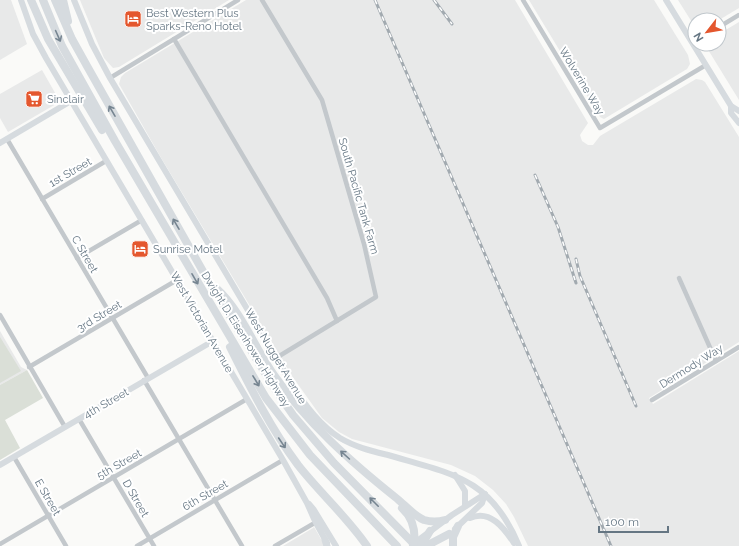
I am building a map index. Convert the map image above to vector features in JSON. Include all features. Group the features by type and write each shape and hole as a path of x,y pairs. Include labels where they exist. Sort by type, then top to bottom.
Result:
{"highway":[{"path":"31,0 42,27 57,55 123,163 140,185"},
{"name":"Dwight D. Eisenhower Highway","path":"43,0 62,46 140,185 266,398 284,424 320,465 397,546"},
{"name":"Dwight D. Eisenhower Highway","path":"55,0 72,39 209,282 273,386 293,415 334,463 402,530 415,545"},
{"path":"63,0 72,39"},
{"path":"209,282 228,299 268,366 296,404 324,436 385,490 421,518 434,522 445,520"},
{"path":"214,312 224,336 279,437 313,484 365,543 372,546"},
{"path":"385,490 410,518 414,530 415,545"},
{"path":"453,546 453,537 458,526"},
{"path":"415,545 430,531"},
{"path":"426,546 449,534"}],"street":[{"name":"West Victorian Avenue","path":"22,0 36,40 71,102 142,220 307,503 336,546"},
{"name":"West Nugget Avenue","path":"74,0 89,38 110,78 304,403 333,433 361,447 455,475 485,494 501,510 517,546"},
{"path":"110,78 238,0"},
{"name":"South Pacific Tank Farm","path":"262,0 322,100 364,244 376,297 276,358"},
{"name":"Wolverine Way","path":"523,0 600,128 706,65"},
{"path":"666,0 687,32"},
{"path":"727,22 739,15"},
{"path":"174,39 327,298 336,321"},
{"path":"699,52 731,106 739,111"},
{"path":"0,143 71,102"},
{"path":"731,106 731,113 739,123"},
{"name":"C Street","path":"7,139 112,318 179,439 242,546"},
{"name":"1st Street","path":"42,199 106,161"},
{"path":"77,258 142,220"},
{"path":"679,278 716,361"},
{"name":"3rd Street","path":"29,367 177,280"},
{"path":"0,315 65,427"},
{"name":"4th Street","path":"0,465 213,341"},
{"name":"Dermody Way","path":"652,400 739,347"},
{"name":"5th Street","path":"0,544 247,399"},
{"name":"D Street","path":"79,419 154,546"},
{"name":"E Street","path":"14,457 66,546"},
{"name":"6th Street","path":"137,546 283,460"},
{"path":"455,475 465,491 465,506"},
{"path":"430,531 465,506 485,494"},
{"path":"433,546 468,518 482,503 485,494"},
{"path":"468,518 479,515 491,518 503,528 517,546"},
{"name":"West Victorian Avenue","path":"318,521 327,544"},
{"path":"275,546 318,521"}],"shaded area":[{"path":"0,0 11,0 27,44 0,60"},
{"path":"80,0 229,0 119,67 113,68 104,58"},
{"path":"246,0 515,0 588,123 580,135 582,141 588,145 593,145 600,136 696,79 705,82 739,137 739,342 649,398 653,404 739,351 739,546 528,546 506,504 493,490 475,476 451,465 352,439 339,432 322,418 292,376 160,156 119,84 121,77 125,73"},
{"path":"529,0 654,0 688,55 690,64 687,69 604,119 600,117"},
{"path":"678,0 739,0 739,8 727,15 727,12 687,12 687,14"},
{"path":"739,22 739,100 709,52 727,52 727,29"},
{"path":"42,70 58,98 56,104 8,132 0,118 0,94"},
{"path":"0,331 21,367 27,370 0,385"},
{"path":"0,337 21,371 0,383"},
{"path":"27,370 43,398 5,420 20,448 0,460 0,385"},
{"path":"314,527 325,546 283,546 313,528"}],"railway":[{"path":"375,0 611,546"},
{"path":"434,0 452,24"},
{"path":"535,175 558,227 576,283"},
{"path":"576,259 580,276 636,406"}],"place":[{"name":"Best Western Plus Sparks-Reno Hotel","path":"133,19"},
{"name":"Sinclair","path":"34,99"},
{"name":"Sunrise Motel","path":"140,249"}]}
